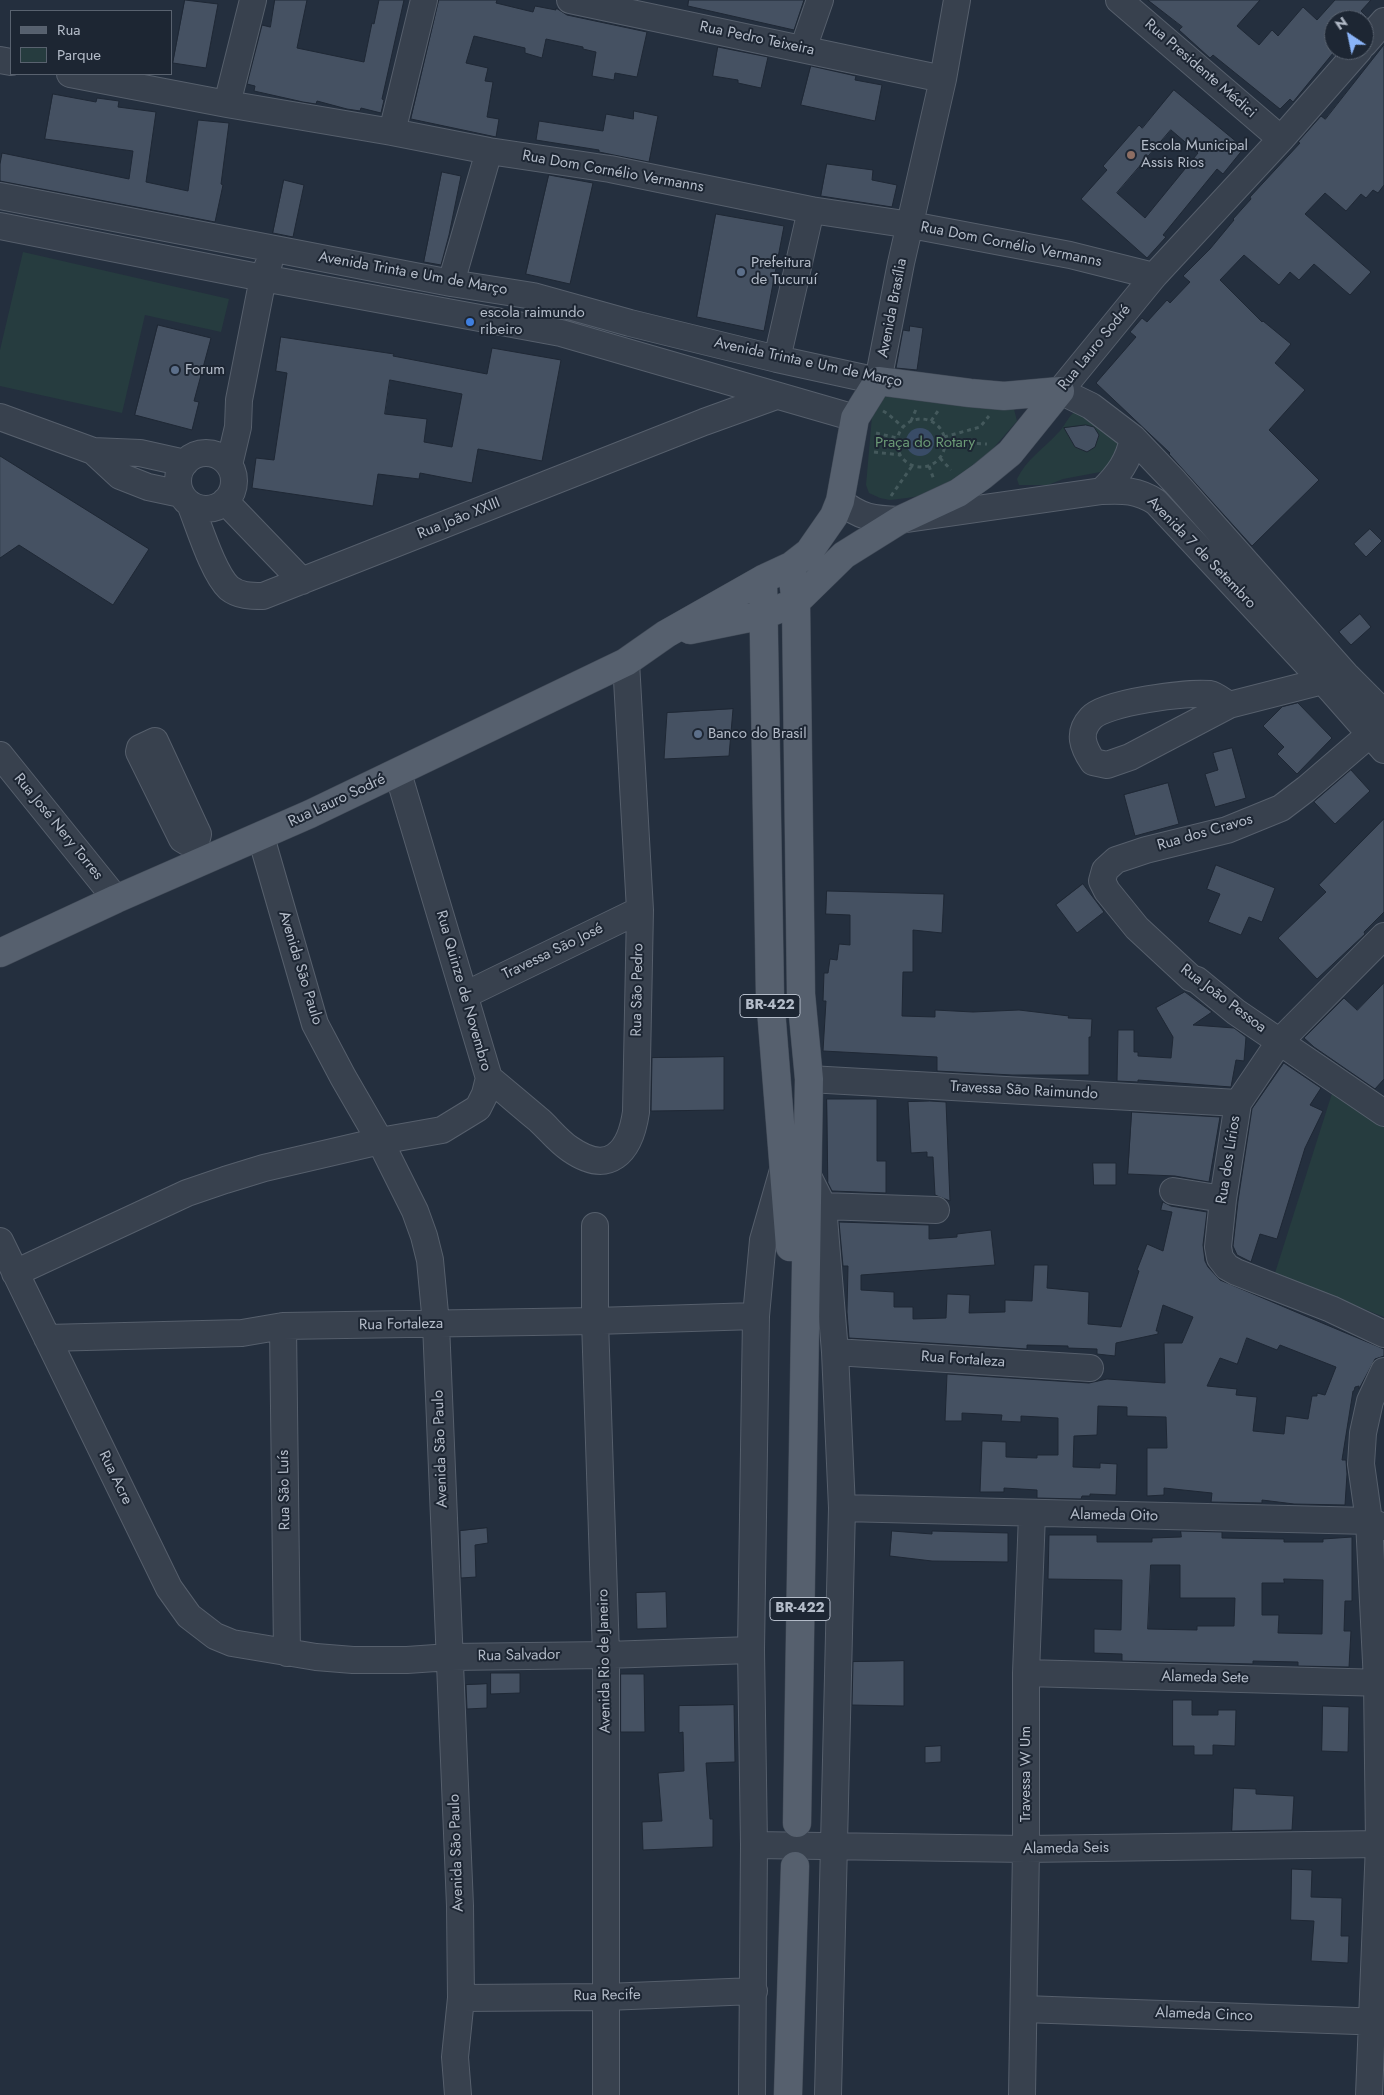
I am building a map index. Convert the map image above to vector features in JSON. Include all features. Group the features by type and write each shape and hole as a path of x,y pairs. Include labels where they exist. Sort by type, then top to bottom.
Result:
{"main road":[{"name":"Avenida Trinta e Um de Março","path":"878,381 996,395 1060,391"},
{"name":"Avenida Brasília","path":"763,579 791,566 809,552 834,516 870,420 878,381"},
{"name":"Rua Lauro Sodré","path":"666,634 764,615 796,602 896,508 958,493 982,476 1010,453 1060,391"},
{"name":"BR-422","path":"791,566 796,602 801,994 809,1079 794,1171"},
{"name":"Rua Lauro Sodré","path":"0,953 116,899 196,852 261,837 398,773 626,662 666,634 763,579"},
{"name":"BR-422","path":"763,579 770,997 794,1171 803,1395 797,1823"},
{"path":"770,997 801,994"},
{"path":"788,2095 795,1866"}],"street":[{"path":"227,104 252,0"},
{"path":"392,132 424,0"},
{"name":"Rua Pedro Teixeira","path":"570,0 943,79"},
{"path":"803,49 820,0"},
{"name":"Avenida Brasília","path":"878,381 901,263 943,79 957,0"},
{"name":"Rua Presidente Médici","path":"1119,0 1281,139"},
{"path":"1374,32 1384,21"},
{"name":"Rua Lauro Sodré","path":"1060,391 1154,276 1281,139 1350,60"},
{"name":"Rua Dom Cornélio Vermanns","path":"75,75 489,151 610,169 811,210 911,225 1070,255 1154,276"},
{"path":"451,283 489,151"},
{"name":"Avenida Trinta e Um de Março","path":"0,196 451,283 533,296 630,323 777,359 878,381"},
{"path":"777,359 811,210"},
{"name":"Avenida Trinta e Um de Março","path":"0,226 263,278 561,333 776,396 870,420"},
{"path":"186,499 178,477 207,460 238,427 239,400 263,278 275,248"},
{"path":"1060,391 1091,406 1133,438 1176,482 1334,683 1384,713"},
{"name":"Rua João XXIII","path":"186,499 220,577 230,589 242,595 263,596 704,422 776,396"},
{"path":"0,417 93,452 140,453 207,460 234,476 234,485 231,494 225,501 211,509 202,509 186,499 120,476 93,452"},
{"path":"1102,491 1128,458 1133,438"},
{"name":"Avenida 7 de Setembro","path":"840,500 862,516 875,519 896,508 1128,489 1144,494 1156,502 1334,683 1379,736"},
{"path":"225,501 302,581"},
{"name":"Rua São Pedro","path":"489,1078 570,1149 590,1159 602,1162 612,1158 625,1147 633,1132 636,1112 640,910 626,662"},
{"path":"1229,705 1212,694 1183,694 1108,708 1092,716 1082,732 1083,748 1092,762 1107,765 1130,758 1229,705 1334,683"},
{"name":"Rua dos Cravos","path":"1116,860 1146,850 1227,830 1281,808 1379,736"},
{"name":"Rua José Nery Torres","path":"3,765 116,899"},
{"name":"Rua Quinze de Novembro","path":"15,1273 186,1193 264,1168 380,1141 442,1130 478,1108 485,1094 489,1078 398,773"},
{"name":"Avenida São Paulo","path":"261,837 316,1024 380,1141 415,1211 430,1260 436,1324 460,1906 461,1998 456,2057 458,2095"},
{"name":"Rua João Pessoa","path":"1116,860 1105,870 1102,881 1108,891 1138,928 1190,978 1197,980 1236,1012 1384,1113"},
{"name":"Travessa São José","path":"465,995 640,910"},
{"name":"Rua dos Lírios","path":"1384,936 1280,1041 1238,1103 1223,1199 1218,1247 1220,1258 1227,1267 1332,1310 1384,1334"},
{"name":"Travessa São Raimundo","path":"809,1079 1238,1103"},
{"path":"752,2095 754,1845 752,1650 756,1316 763,1240 794,1171 823,1206 835,1352 842,1508 828,2095"},
{"path":"1173,1191 1223,1199"},
{"path":"823,1206 936,1210"},
{"name":"Avenida Rio de Janeiro","path":"595,1226 595,1321 606,1655 606,2095"},
{"name":"Rua Acre","path":"0,1242 169,1588 178,1602 189,1616 215,1636 232,1643 287,1653"},
{"name":"Rua Fortaleza","path":"47,1338 242,1333 283,1326 595,1321 756,1316"},
{"name":"Rua São Luís","path":"283,1326 287,1653"},
{"name":"Rua Fortaleza","path":"835,1352 1090,1368"},
{"path":"1369,2095 1378,2022 1381,1682 1376,1524 1361,1464 1363,1433 1370,1401 1384,1371"},
{"name":"Alameda Oito","path":"842,1508 1376,1524"},
{"name":"Travessa W Um","path":"1022,2095 1026,1849 1026,1673 1032,1514"},
{"name":"Rua Salvador","path":"287,1653 353,1660 752,1650"},
{"name":"Alameda Sete","path":"1026,1673 1381,1682"},
{"name":"Alameda Seis","path":"754,1845 1026,1849 1379,1844"},
{"name":"Rua Recife","path":"461,1998 754,1991"},
{"name":"Alameda Cinco","path":"1024,2009 1378,2022"}],"path":[{"path":"944,436 980,427 992,413"},
{"path":"870,420 888,414 902,428"},
{"path":"870,420 897,438"},
{"path":"874,452 900,455 912,466 929,466 940,458 945,442 944,436 937,425 926,420 911,421 902,428 897,438 900,455"},
{"path":"945,442 988,444"},
{"path":"940,458 953,472"},
{"path":"896,508 912,466"}],"green space":[{"path":"23,252 229,299 221,332 145,315 122,413 0,386 0,350"},
{"name":"Praça do Rotary","path":"880,391 1008,403 1014,409 1017,421 963,483 932,494 890,500 880,498 869,493 866,485 872,416"},
{"path":"1077,410 1124,441 1111,470 1063,479 1048,485 1019,485 1017,479 1025,466 1060,431 1071,415"},
{"path":"1334,1087 1384,1123 1384,1317 1275,1273"}],"water":[{"path":"920,428 930,432 934,442 930,452 920,456 910,452 906,442 910,432"}],"building":[{"path":"185,0 218,4 206,68 173,63"},
{"path":"275,0 307,0 297,48 364,62 379,0 404,0 382,99 384,100 381,113 361,108 360,111 347,109 317,101 316,104 303,102 254,91 255,86 247,84 262,25 270,27"},
{"path":"439,0 497,0 496,3 533,12 535,6 556,10 556,8 567,15 647,32 637,77 615,73 614,80 592,76 596,52 583,49 583,47 546,39 542,58 525,53 525,48 474,36 466,63 488,68 485,81 493,82 487,117 499,119 496,137 411,119"},
{"path":"689,0 804,0 794,30 688,6"},
{"path":"1148,0 1260,0 1237,26 1259,45 1272,30 1278,36 1303,7 1317,20 1324,12 1324,60 1327,60 1293,102 1290,99 1280,109 1213,55 1210,58 1179,30 1182,27"},
{"path":"1335,0 1371,0 1362,10 1326,10"},
{"path":"1384,45 1384,185 1378,193 1373,190 1366,198 1361,194 1346,211 1325,193 1305,214 1371,272 1350,295 1314,264 1299,280 1290,272 1279,285 1244,255 1220,280 1262,322 1291,344 1275,363 1305,390 1269,430 1319,480 1252,546 1170,453 1096,383 1136,337 1130,332 1142,318 1147,322 1167,300 1170,303 1190,282 1183,276 1210,249 1251,199 1250,197 1300,143 1298,142 1321,116 1325,119 1372,60 1374,60"},
{"path":"718,47 768,57 761,88 738,83 738,80 713,76"},
{"path":"811,66 856,76 855,80 882,85 875,121 801,105"},
{"path":"1174,90 1244,148 1223,174 1217,169 1163,235 1166,237 1147,258 1081,199 1107,170 1103,166 1139,125 1142,128","holes":["1171,130 1198,153 1145,218 1117,193"]},
{"path":"53,94 96,102 97,98 119,101 118,107 156,112 146,182 188,191 198,120 229,123 221,184 223,185 215,222 0,181 2,153 129,179 133,151 45,139"},
{"path":"634,111 658,116 649,162 599,152 599,150 536,140 539,121 603,131 606,114 633,119"},
{"path":"827,164 873,170 872,180 897,185 892,207 821,196"},
{"path":"442,172 461,176 441,265 424,262"},
{"path":"549,175 593,183 570,284 526,274"},
{"path":"284,180 304,185 293,237 273,233"},
{"name":"Prefeitura de Tucuruí","path":"716,214 784,226 764,331 697,317"},
{"name":"Forum","path":"158,325 211,338 194,401 199,402 192,430 135,415"},
{"path":"910,326 923,328 917,370 896,368 903,330 909,331"},
{"path":"281,337 394,354 393,356 487,374 492,348 561,360 542,461 478,449 472,483 420,473 419,479 378,474 373,506 252,488 256,458 274,460 287,373 276,371","holes":["390,380 462,394 452,447 424,442 427,419 385,414"]},
{"path":"1086,425 1094,427 1099,435 1095,447 1087,452 1075,447 1064,428"},
{"path":"0,456 149,549 113,605 19,545 0,558"},
{"path":"1370,529 1382,541 1366,557 1354,544"},
{"path":"1360,614 1371,627 1351,645 1339,632"},
{"path":"1298,703 1332,738 1297,774 1277,754 1284,747 1263,726 1282,707"},
{"name":"Banco do Brasil","path":"733,709 729,756 664,759 667,713"},
{"path":"1232,748 1246,798 1215,807 1205,774 1218,770 1213,753"},
{"path":"1351,770 1370,791 1335,824 1314,802"},
{"path":"1168,783 1179,824 1135,836 1124,795"},
{"path":"1384,819 1384,912 1364,932 1365,934 1317,979 1278,938 1326,892 1319,885"},
{"path":"1216,865 1275,888 1262,922 1249,917 1241,935 1208,922 1220,894 1207,889"},
{"path":"1083,884 1104,912 1077,933 1056,905"},
{"path":"827,891 944,894 942,933 913,930 913,972 903,972 902,1016 935,1017 935,1010 973,1012 1019,1010 1069,1016 1068,1018 1092,1019 1091,1037 1089,1037 1089,1075 1012,1075 937,1071 937,1057 823,1051 826,1001 823,1001 824,973 828,973 830,959 837,960 839,944 850,945 850,915 826,914"},
{"path":"1384,983 1384,1079 1375,1089 1304,1038 1344,998 1357,1010"},
{"path":"1185,992 1212,1012 1193,1025 1234,1028 1246,1037 1244,1061 1236,1060 1231,1087 1138,1080 1138,1082 1117,1081 1118,1030 1134,1030 1134,1052 1138,1052 1138,1056 1171,1058 1173,1037 1156,1008"},
{"path":"724,1057 724,1110 651,1111 652,1058"},
{"path":"1284,1063 1321,1088 1310,1105 1323,1111 1305,1148 1277,1239 1260,1234 1251,1262 1237,1255 1233,1246 1252,1109"},
{"path":"827,1099 877,1099 877,1161 886,1161 886,1193 832,1191 828,1183"},
{"path":"908,1102 946,1102 950,1201 935,1195 933,1157 927,1157 927,1152 911,1153"},
{"path":"1132,1112 1220,1117 1209,1182 1175,1176 1128,1174"},
{"path":"1093,1163 1116,1163 1116,1185 1094,1185"},
{"path":"1163,1202 1171,1206 1207,1212 1203,1245 1205,1261 1220,1280 1384,1349 1384,1356 1375,1359 1359,1389 1359,1386 1355,1387 1353,1391 1342,1460 1346,1460 1347,1474 1345,1505 1294,1504 1262,1500 1262,1503 1211,1502 1212,1493 1164,1488 1164,1495 1147,1496 1147,1448 1167,1448 1166,1417 1127,1416 1127,1407 1098,1406 1097,1435 1074,1436 1073,1467 1100,1468 1100,1463 1117,1464 1116,1495 1090,1494 1090,1496 1082,1496 1081,1499 1037,1498 1037,1490 1004,1488 1004,1492 980,1492 982,1441 1006,1442 1006,1457 1037,1458 1037,1455 1058,1455 1058,1418 1021,1416 1021,1422 1001,1421 1002,1415 962,1413 962,1421 945,1421 947,1374 1089,1383 1107,1379 1165,1383 1164,1343 1182,1343 1193,1317 1163,1305 1156,1331 1158,1331 1158,1334 1116,1343 1115,1356 1097,1354 1097,1349 1068,1348 1068,1346 1027,1345 1027,1349 849,1338 847,1312 848,1266 843,1266 839,1222 929,1225 929,1239 957,1237 957,1234 991,1230 995,1265 861,1275 861,1290 894,1292 894,1307 913,1307 913,1319 946,1318 947,1294 970,1295 969,1313 1005,1312 1005,1300 1032,1301 1034,1265 1048,1265 1047,1288 1089,1292 1088,1324 1121,1327 1139,1271 1137,1270 1147,1244 1163,1251 1172,1212 1161,1210","holes":["1247,1338 1277,1350 1280,1345 1336,1367 1325,1395 1317,1393 1317,1396 1312,1396 1308,1419 1286,1416 1284,1434 1253,1431 1257,1397 1236,1395 1237,1389 1207,1386 1220,1358 1237,1364"]},
{"path":"487,1528 488,1543 475,1545 476,1577 461,1578 460,1531"},
{"path":"892,1531 932,1534 932,1531 1008,1533 1008,1562 932,1561 890,1556"},
{"path":"1181,1531 1222,1532 1222,1538 1284,1539 1284,1542 1323,1542 1323,1539 1352,1537 1352,1601 1345,1601 1344,1631 1351,1631 1349,1667 1298,1666 1298,1662 1253,1661 1253,1664 1122,1661 1122,1654 1094,1653 1094,1629 1121,1630 1122,1580 1048,1579 1049,1535 1097,1535 1097,1542 1152,1542 1152,1538 1181,1537","holes":["1151,1565 1180,1565 1180,1598 1235,1598 1234,1626 1197,1626 1197,1630 1148,1629","1284,1579 1323,1580 1322,1634 1278,1633 1279,1615 1262,1615 1262,1583 1284,1583"]},
{"path":"666,1592 667,1628 637,1629 636,1593"},
{"path":"904,1661 904,1706 852,1705 853,1662"},
{"path":"491,1673 520,1673 520,1693 491,1694"},
{"path":"621,1674 644,1674 645,1732 621,1732"},
{"path":"487,1684 487,1708 467,1709 466,1685"},
{"path":"1173,1700 1192,1700 1192,1715 1218,1715 1218,1710 1236,1710 1235,1746 1213,1745 1213,1755 1194,1755 1194,1746 1173,1746"},
{"path":"734,1705 735,1762 706,1763 710,1819 713,1819 713,1847 643,1850 642,1822 662,1821 658,1773 684,1771 683,1732 679,1733 679,1706"},
{"path":"1323,1706 1349,1707 1348,1752 1322,1751"},
{"path":"941,1746 941,1762 925,1763 925,1747"},
{"path":"1234,1788 1256,1789 1256,1794 1294,1796 1292,1830 1232,1831"},
{"path":"1292,1869 1312,1870 1311,1897 1342,1898 1341,1936 1349,1936 1348,1963 1311,1961 1314,1921 1291,1920"}],"place":[{"name":"Escola Municipal Assis Rios","path":"1131,155"},
{"name":"Prefeitura de Tucuruí","path":"741,272"},
{"name":"escola raimundo ribeiro","path":"470,322"},
{"name":"Forum","path":"175,370"},
{"name":"Banco do Brasil","path":"698,734"}]}
